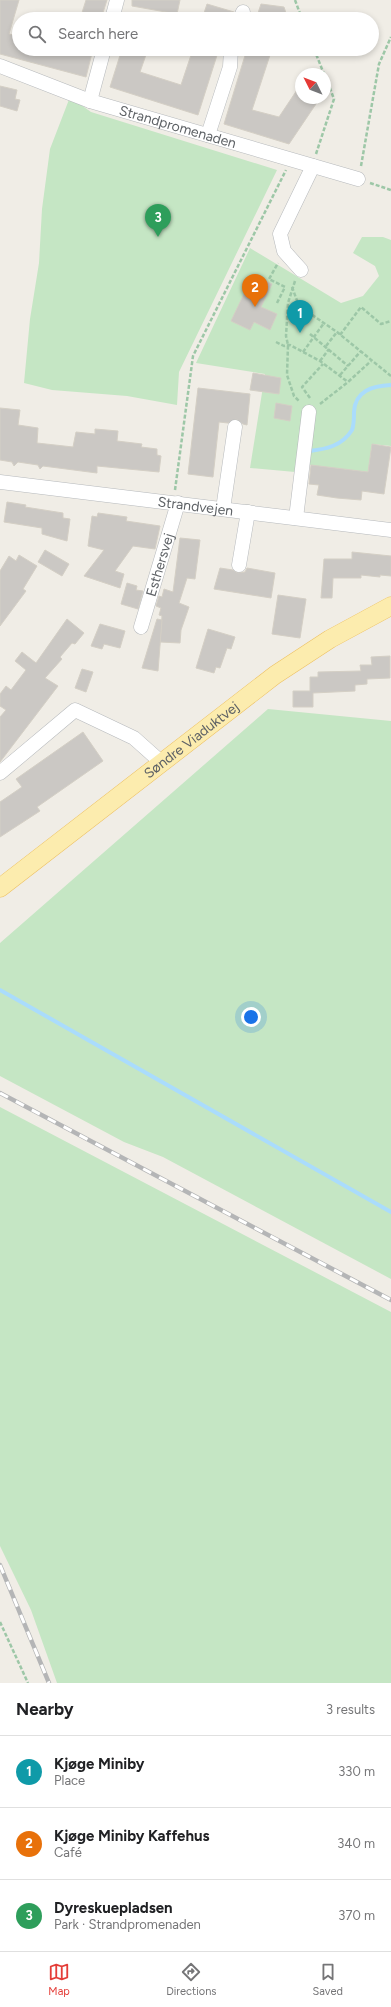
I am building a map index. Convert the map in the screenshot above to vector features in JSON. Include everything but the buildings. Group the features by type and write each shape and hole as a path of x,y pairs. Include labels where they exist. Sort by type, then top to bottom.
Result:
{"main road":[{"name":"Søndre Viaduktvej","path":"0,888 275,675 335,636 391,606"}],"street":[{"path":"114,12 117,0"},
{"path":"90,100 102,56"},
{"path":"208,136 230,67 231,56"},
{"name":"Strandpromenaden","path":"0,66 90,100 358,179"},
{"path":"301,270 284,251 280,234 313,166"},
{"path":"296,518 313,409"},
{"path":"223,509 235,426"},
{"name":"Strandvejen","path":"0,482 391,530"},
{"name":"Esthersvej","path":"141,627 176,503"},
{"path":"239,565 248,512"},
{"path":"0,773 75,710 134,738 162,762"}],"path":[{"path":"295,0 299,12"},
{"path":"391,37 379,64 358,179 391,190"},
{"path":"317,56 322,68"},
{"path":"313,166 334,99 331,91"},
{"path":"176,503 193,356 291,160"},
{"path":"277,303 285,286 270,279 284,251"},
{"path":"301,270 292,287 288,303 286,336 288,345 287,375 294,396 313,409"},
{"path":"292,287 298,306 337,332 391,376"},
{"path":"340,335 361,307 381,324 391,321"},
{"path":"303,352 324,323"},
{"path":"326,346 337,332"},
{"path":"310,334 348,366"},
{"path":"276,342 284,346 290,345 320,361 348,382"},
{"path":"320,361 329,349"},
{"path":"340,375 361,351"},
{"path":"313,409 348,382 371,361"},
{"path":"313,409 302,387 323,364"},
{"path":"0,1622 28,1683"}],"green space":[{"path":"70,97 91,112 277,170 179,372 177,405 127,396 52,390 24,383 30,319 39,263 42,209 50,149"},
{"path":"362,237 383,237 391,240 391,446 372,444 368,472 310,465 295,472 250,468 265,374 196,363 250,248 341,303 363,296 379,276 375,266 353,253"},
{"path":"268,709 391,721 391,1279 163,1157 124,1142 0,1076 0,943"},
{"path":"0,1107 391,1312 391,1683 57,1683 31,1610 0,1546"}],"waterway":[{"path":"310,451 328,448 343,440 352,430 355,405 361,394 371,388 391,385"},
{"path":"0,990 391,1212"}],"railway":[{"path":"0,1093 391,1300"},
{"path":"0,1565 49,1683"}],"place":[{"name":"Dyreskuepladsen","path":"158,237"},
{"name":"Kjøge Miniby Kaffehus","path":"255,307"},
{"name":"Kjøge Miniby","path":"300,333"}]}
